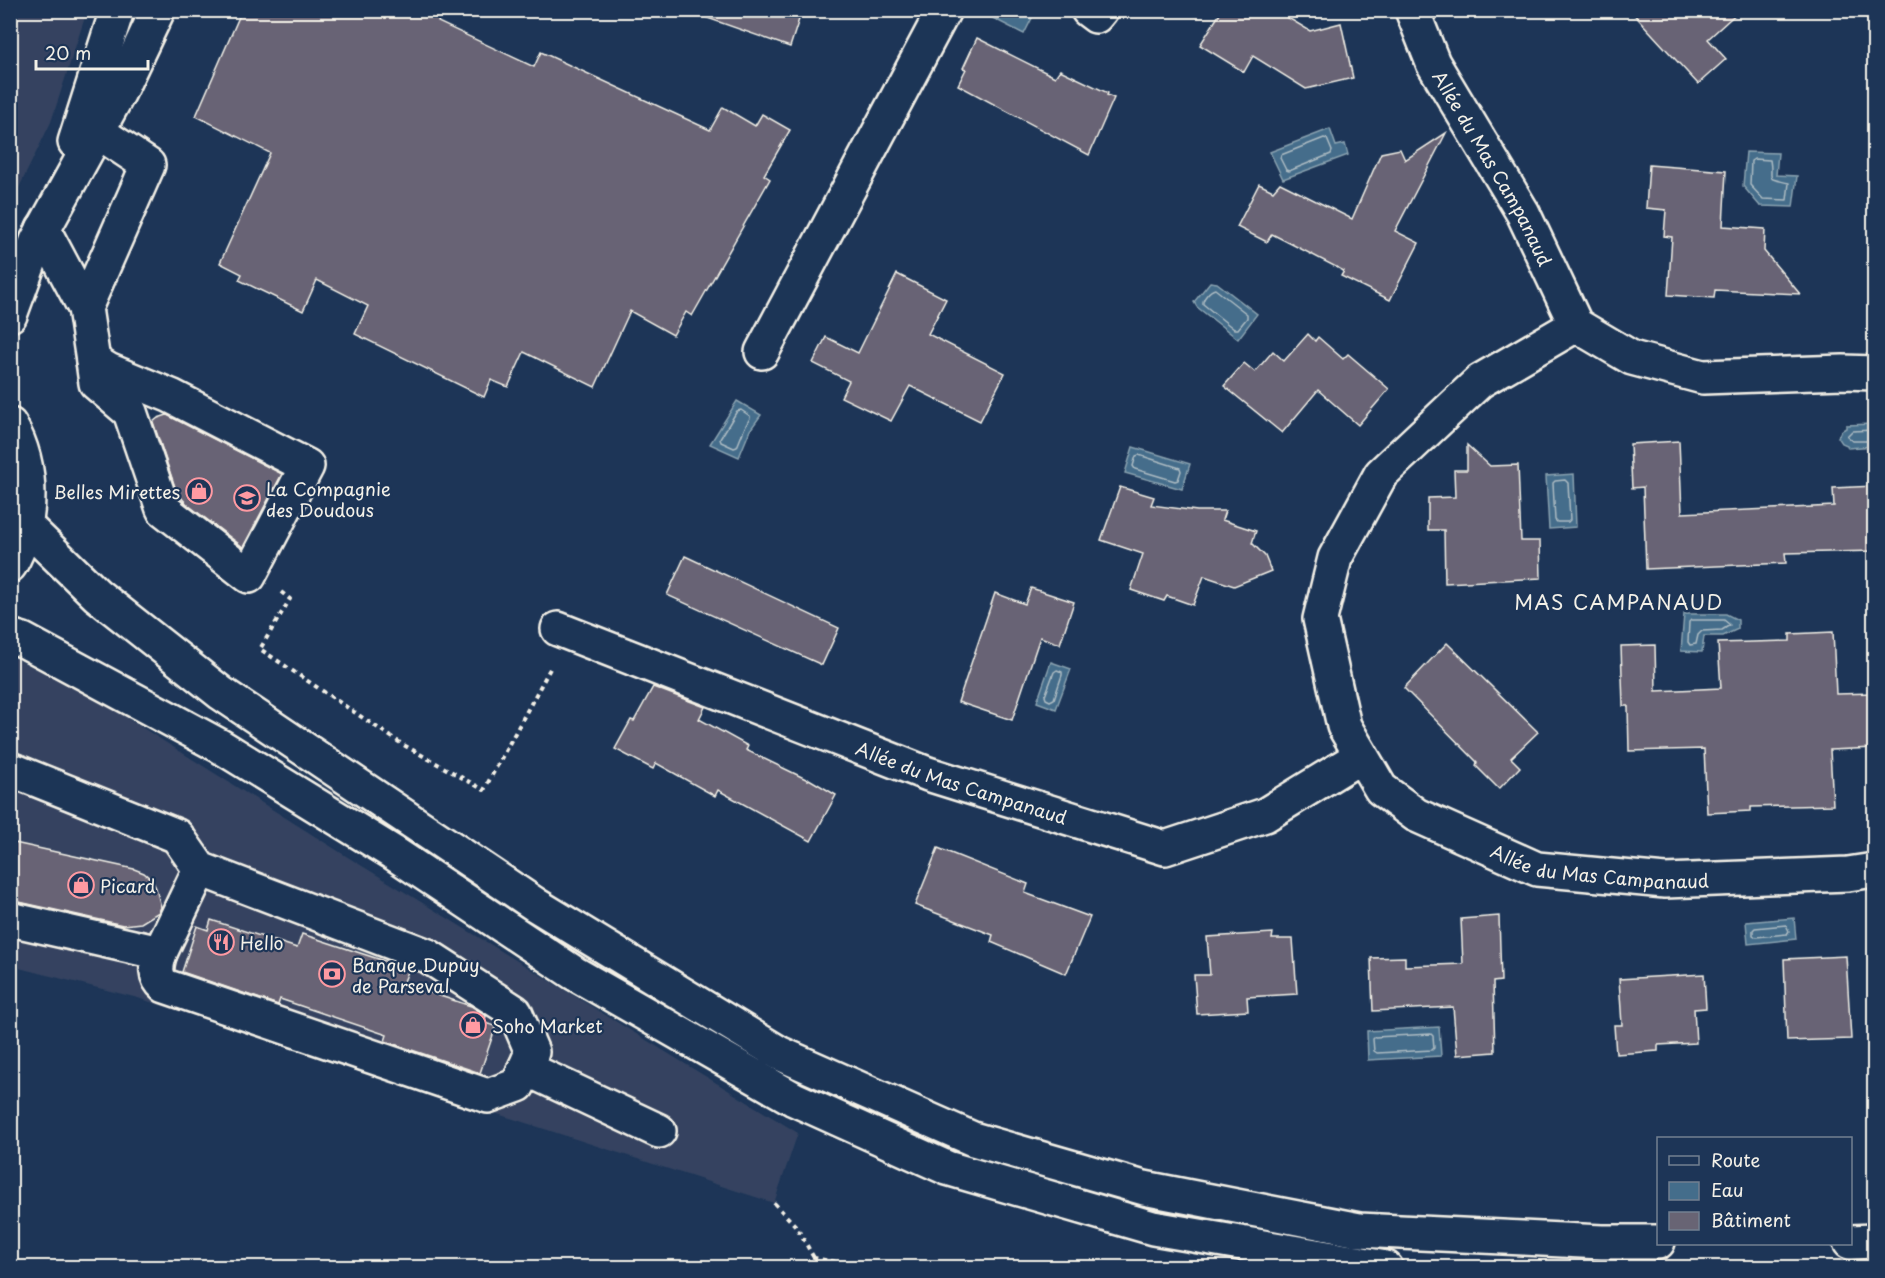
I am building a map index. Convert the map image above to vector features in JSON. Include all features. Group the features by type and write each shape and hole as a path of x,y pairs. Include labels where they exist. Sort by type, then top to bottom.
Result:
{"main road":[{"path":"10,315 44,226 117,10"},
{"path":"10,264 44,226 119,93 158,10"},
{"path":"762,352 944,10"},
{"path":"1088,10 1096,16 1101,10"},
{"name":"Allée du Mas Campanaud","path":"1412,10 1433,63 1523,213 1576,325 1480,381 1381,474 1335,558 1320,619 1344,726 1381,789 1416,815 1537,870 1665,881 1848,874 1875,870"},
{"path":"85,308 148,165 97,131"},
{"path":"44,226 85,308 96,383 130,412 163,509 249,576 307,466 171,396 108,370 93,361"},
{"path":"1576,325 1632,358 1703,377 1875,373"},
{"path":"10,425 19,440 29,482 26,526 10,565"},
{"path":"26,526 97,595 221,693 536,905 779,1053 973,1139 1144,1188 1359,1230 1657,1242"},
{"name":"Allée du Mas Campanaud","path":"563,631 928,774 1165,848 1265,815 1361,756"},
{"path":"10,636 23,639 220,746 392,852 574,973 794,1099 947,1168 1153,1228 1386,1268"},
{"path":"10,769 177,836 200,869 428,956 514,1012 532,1052 518,1085 488,1096 165,986 157,974 157,963 200,869"},
{"path":"10,919 160,953"},
{"path":"525,1068 659,1131"},
{"path":"1852,1242 1875,1241"}],"path":[{"path":"252,572 290,599 260,649 402,744 484,790 563,631"},
{"path":"774,1203 796,1226 814,1258 812,1268"},
{"path":"814,1258 847,1264 855,1268"}],"shaded area":[{"path":"11,10 87,11 51,122 11,204"},
{"path":"11,656 100,701 354,861 798,1133 774,1203 138,998 11,966"}],"water":[{"path":"979,11 1028,11 1034,14 1024,34"},
{"path":"1330,129 1336,146 1345,144 1348,155 1283,179 1270,152"},
{"path":"1746,152 1778,153 1776,175 1797,176 1793,207 1760,206 1743,186"},
{"path":"1210,282 1217,283 1257,314 1238,339 1197,307 1194,302"},
{"path":"737,401 761,415 750,430 739,457 710,444"},
{"path":"1874,424 1874,446 1848,448 1838,437 1846,425"},
{"path":"1133,447 1190,464 1182,489 1125,473"},
{"path":"1574,474 1576,527 1549,529 1546,476"},
{"path":"1684,614 1726,614 1738,620 1738,629 1723,636 1704,636 1702,652 1681,651"},
{"path":"1051,662 1071,669 1056,709 1037,702"},
{"path":"1794,918 1796,939 1748,944 1746,922"},
{"path":"1439,1027 1441,1056 1368,1060 1367,1031"}],"building":[{"path":"242,10 443,10 438,22 534,67 541,52 710,130 723,107 755,126 762,114 790,130 764,175 770,179 692,316 686,312 673,335 630,311 595,387 524,352 508,387 491,380 484,397 355,334 368,306 317,280 303,311 239,280 242,274 220,263 270,153 196,116"},
{"path":"699,10 802,10 790,47 699,15"},
{"path":"1222,10 1275,10 1310,31 1341,23 1353,78 1306,89 1253,56 1244,72 1200,45"},
{"path":"1630,10 1740,10 1708,39 1726,59 1698,84"},
{"path":"977,38 1055,77 1060,70 1114,98 1089,155 958,85"},
{"path":"1446,133 1395,231 1419,243 1390,300 1341,276 1344,271 1272,234 1267,242 1237,227 1259,184 1273,191 1280,183 1352,219 1381,153 1400,149 1405,160"},
{"path":"1649,165 1726,171 1723,226 1765,229 1764,251 1800,294 1715,290 1714,298 1668,295 1672,237 1664,236 1666,210 1646,208"},
{"path":"897,274 946,299 928,334 1005,373 980,421 910,386 891,421 841,397 849,381 813,363 826,337 858,353"},
{"path":"1308,334 1315,341 1318,337 1343,359 1348,354 1389,389 1358,425 1318,390 1282,433 1224,386 1244,363 1255,372 1273,351 1284,361"},
{"path":"167,415 282,474 243,547 188,505 177,493 153,422"},
{"path":"1679,441 1682,513 1834,506 1833,488 1875,486 1875,551 1785,553 1786,563 1646,569 1643,487 1632,488 1630,444"},
{"path":"1467,445 1490,466 1518,465 1521,541 1540,541 1541,578 1445,583 1444,530 1428,530 1428,498 1455,497 1454,470 1467,470"},
{"path":"1120,487 1154,497 1151,505 1197,511 1225,511 1222,520 1256,531 1252,543 1265,556 1271,571 1234,586 1204,576 1193,605 1167,596 1164,601 1131,590 1143,554 1101,540"},
{"path":"685,556 839,628 822,665 667,595"},
{"path":"1031,588 1074,602 1060,644 1040,637 1012,720 958,702 995,593 1025,604"},
{"path":"1833,632 1836,694 1875,693 1875,748 1830,750 1833,805 1751,807 1751,811 1707,813 1704,749 1629,751 1628,706 1623,706 1621,646 1655,645 1656,691 1721,688 1718,643 1790,641 1790,634"},
{"path":"1447,643 1538,732 1511,758 1520,767 1499,789 1476,766 1477,762 1404,688"},
{"path":"653,687 705,707 699,719 748,746 746,750 809,779 836,795 811,841 718,790 715,796 656,763 653,769 615,749"},
{"path":"10,842 144,873 152,880 156,888 161,907 159,912 141,923 123,925 10,900"},
{"path":"938,848 1028,884 1025,893 1090,917 1066,974 991,942 993,935 915,905"},
{"path":"1499,916 1501,981 1493,982 1495,1052 1457,1055 1453,1007 1373,1011 1371,958 1405,957 1405,966 1463,964 1461,919"},
{"path":"211,920 297,948 302,934 409,969 403,984 471,1006 486,1016 484,1023 496,1026 480,1073 385,1041 387,1035 280,999 278,1005 182,972 197,926 208,930"},
{"path":"1273,933 1272,939 1293,939 1297,994 1247,997 1248,1011 1197,1014 1194,975 1210,975 1207,937"},
{"path":"1846,956 1851,1039 1787,1041 1784,959"},
{"path":"1704,974 1706,1008 1694,1009 1696,1043 1658,1045 1658,1051 1616,1054 1614,1025 1622,1025 1619,979"}],"place":[{"name":"Belles Mirettes","path":"199,491"},
{"name":"La Compagnie des Doudous","path":"247,498"},
{"name":"Picard","path":"81,885"},
{"name":"Hello","path":"221,942"},
{"name":"Banque Dupuy de Parseval","path":"332,974"},
{"name":"Soho Market","path":"473,1025"}],"district":[{"name":"MAS CAMPANAUD","path":"1619,602"}]}
